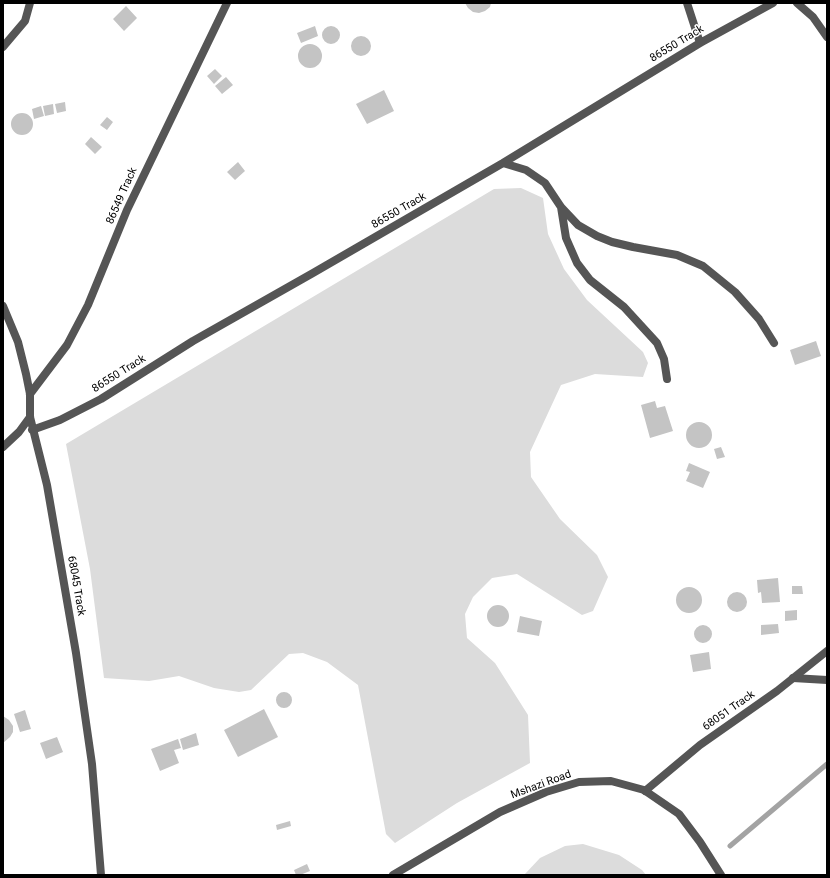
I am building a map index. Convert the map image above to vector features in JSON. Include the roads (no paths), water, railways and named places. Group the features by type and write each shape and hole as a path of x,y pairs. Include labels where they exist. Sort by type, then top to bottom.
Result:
{"street":[{"path":"3,47 25,21 30,3"},
{"name":"86549 Track","path":"30,394 67,345 88,305 127,210 227,3"},
{"path":"687,3 700,43"},
{"name":"86550 Track","path":"32,430 60,420 101,399 194,341 503,163 700,43 773,3"},
{"path":"797,3 813,17 827,37"},
{"path":"503,163 526,170 545,183 561,207 578,225 597,236 612,242 632,247 677,255 703,266 736,292 759,319 774,343"},
{"path":"561,207 566,238 577,264 590,280 624,307 657,343 664,359 667,379"},
{"name":"68045 Track","path":"3,306 18,342 30,394 30,417 32,430 47,486 76,653 92,764 101,875"},
{"path":"3,447 19,432 30,417"},
{"name":"68051 Track","path":"645,791 700,745 793,678 827,651"},
{"path":"793,678 827,680"},
{"name":"Mshazi Road","path":"393,875 500,812 546,792 578,782 611,781 645,791 679,814 700,842 721,875"}],"waterway":[{"path":"730,846 827,764"}]}
